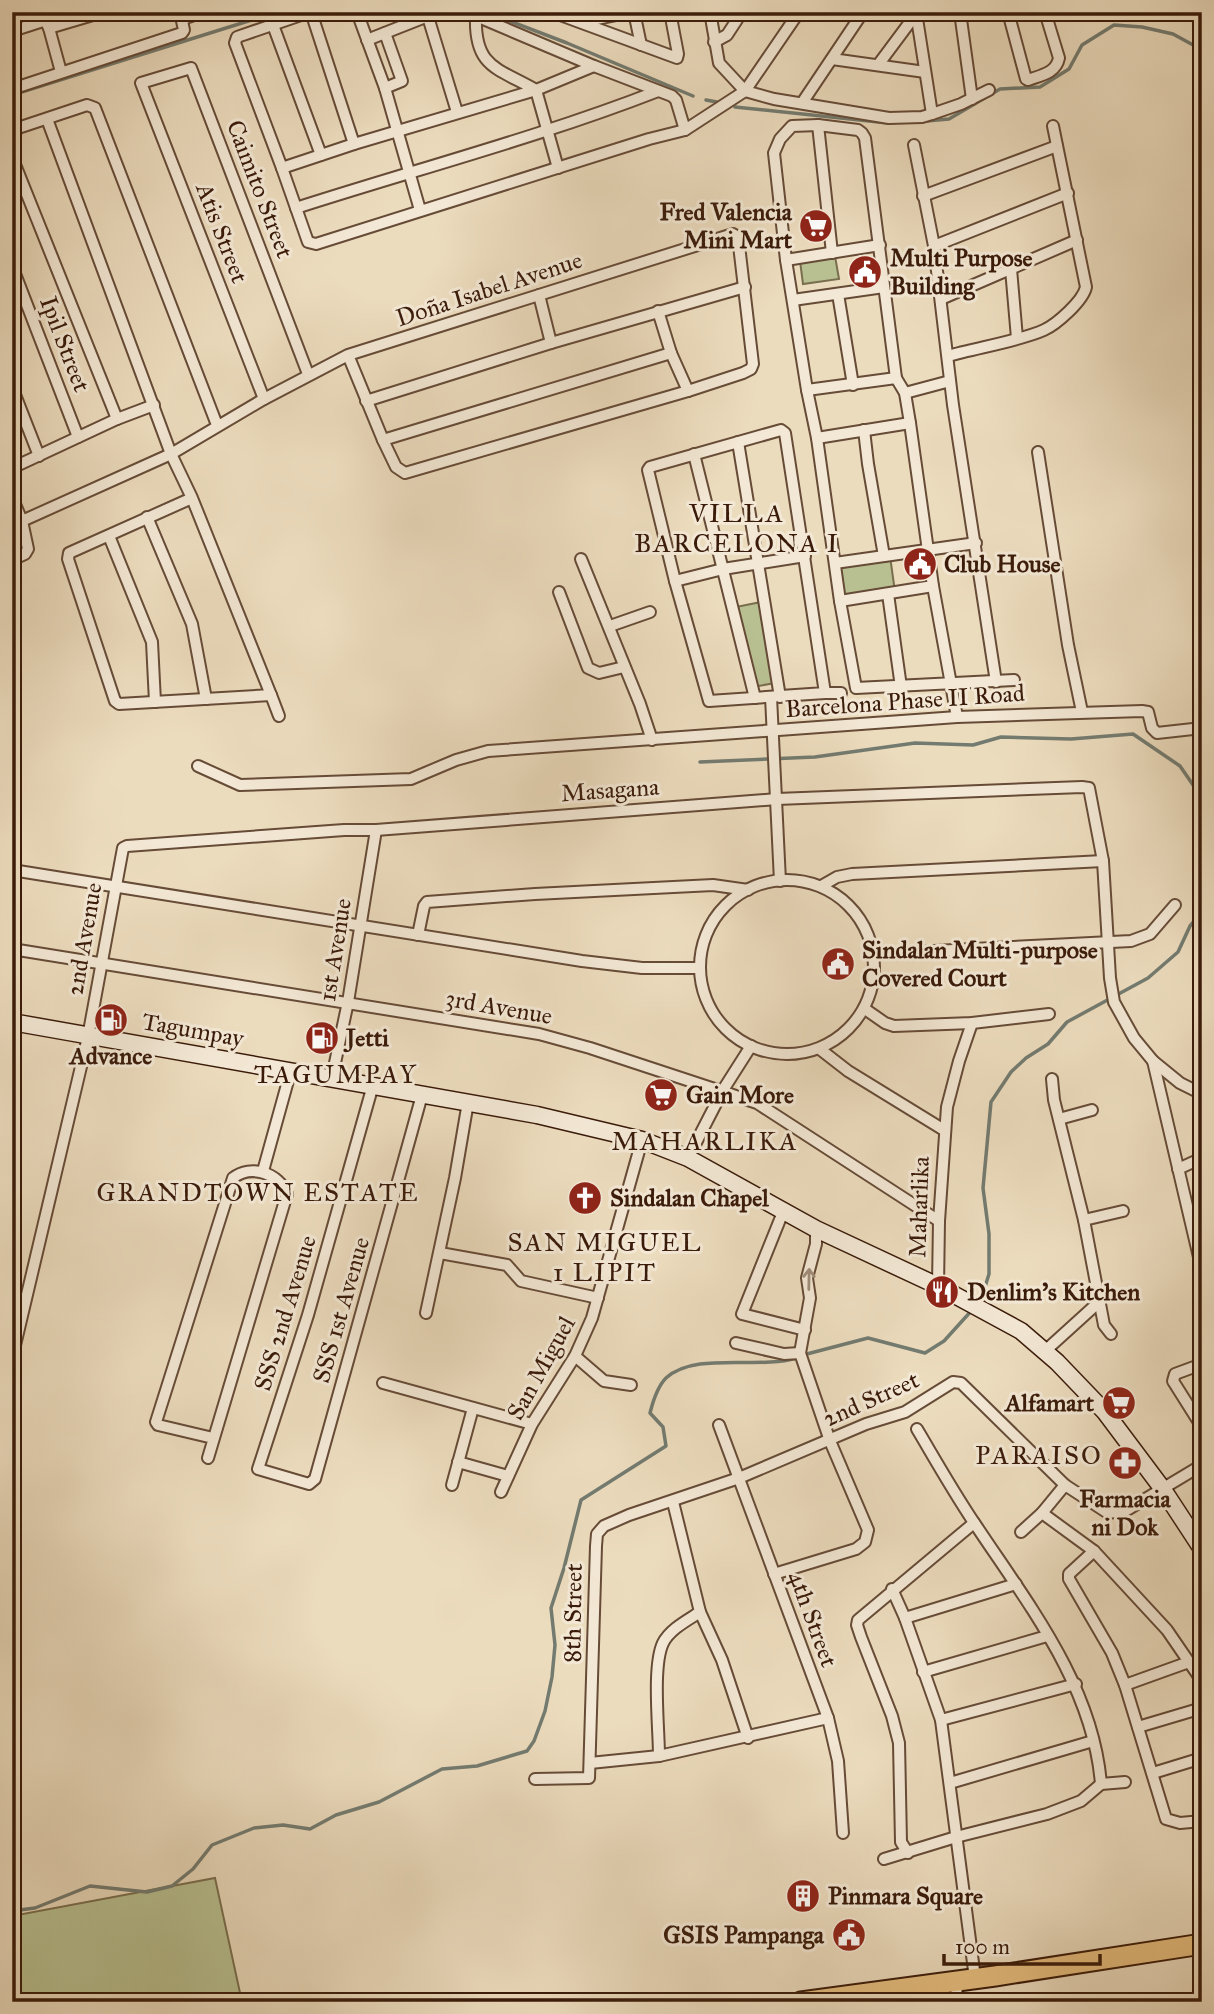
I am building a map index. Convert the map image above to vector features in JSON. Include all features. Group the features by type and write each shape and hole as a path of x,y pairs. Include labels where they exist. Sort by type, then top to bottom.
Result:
{"highway":[{"path":"801,2002 1202,1944"}],"main road":[{"name":"Tagumpay","path":"12,1022 537,1115 642,1140 688,1158 783,1212 938,1286 1021,1331 1045,1351 1105,1412 1162,1488 1202,1549"}],"street":[{"path":"12,31 44,20 103,12"},
{"path":"12,89 182,33 182,16 203,12"},
{"path":"354,144 311,12 237,37 235,43 311,244 685,130 745,91 799,12"},
{"path":"357,12 385,88 419,210"},
{"path":"581,22 633,12 641,45"},
{"path":"558,13 674,58 678,57 670,12"},
{"path":"710,12 719,63 745,91 774,99 889,118 932,114 989,90"},
{"path":"715,42 727,35 742,12"},
{"path":"802,103 863,12"},
{"path":"960,12 972,99"},
{"path":"1008,12 1028,80 1053,71 1058,65 1059,58 1045,12"},
{"path":"878,65 916,13"},
{"path":"916,13 932,114"},
{"path":"368,40 433,14 457,112"},
{"path":"471,14 594,66 664,91 676,100 685,130"},
{"path":"471,14 480,48 491,67 536,90 558,168"},
{"path":"44,20 61,72"},
{"path":"272,25 321,155"},
{"path":"385,33 402,80 385,88"},
{"path":"832,59 925,72"},
{"path":"282,168 457,112 536,90 594,66"},
{"name":"Caimito Street","path":"141,83 191,68 308,374"},
{"name":"Atis Street","path":"141,83 264,399"},
{"path":"296,208 605,112 659,91"},
{"path":"12,130 87,105 95,107 217,425"},
{"path":"47,119 171,454 192,498 279,716"},
{"path":"818,125 832,253"},
{"path":"957,717 952,685 933,586 905,393 896,377 863,133 818,125 792,126 784,132 774,152 786,260 856,688 952,685 1014,680"},
{"path":"948,356 1046,329 1069,311 1085,293 1087,287 1053,126"},
{"path":"914,145 934,246 950,381 996,682"},
{"path":"923,196 1057,146"},
{"path":"12,157 117,419"},
{"path":"934,246 1068,193"},
{"name":"Doña Isabel Avenue","path":"22,521 171,454 308,374 348,355 733,234 738,237 745,288"},
{"path":"941,299 1077,240"},
{"path":"786,260 880,246"},
{"name":"Ipil Street","path":"12,266 78,437"},
{"path":"1011,269 1017,338"},
{"path":"793,300 884,287"},
{"path":"348,355 366,401 396,467 405,473 688,391 751,369 753,364 745,288 551,342 366,401"},
{"path":"838,293 853,385"},
{"path":"539,295 551,342"},
{"path":"658,311 671,353 688,391"},
{"path":"383,440 671,353"},
{"path":"807,390 896,377"},
{"path":"905,393 950,381"},
{"path":"12,387 39,456"},
{"path":"12,468 117,419 154,405"},
{"path":"817,438 910,423"},
{"path":"864,430 867,464 884,555"},
{"path":"825,693 785,433 779,431 650,467 648,470 675,581 707,699 841,693"},
{"path":"738,442 775,697 771,730 780,881"},
{"path":"1038,452 1068,645 1082,712"},
{"path":"694,454 755,698"},
{"path":"12,496 22,521 27,549 24,554 12,560"},
{"path":"192,498 69,553 68,559 115,701 119,704 271,695"},
{"path":"147,517 192,624 206,699"},
{"path":"109,536 152,642 155,702"},
{"path":"835,563 976,542"},
{"path":"675,581 723,569 805,556"},
{"path":"581,559 610,626 652,740"},
{"path":"840,601 933,586"},
{"path":"559,592 589,668 599,673 624,667"},
{"path":"888,594 901,687"},
{"path":"610,626 650,612"},
{"name":"Barcelona Phase II Road","path":"198,766 240,785 411,779 456,760 488,751 1041,713 1149,712 1152,728 1157,733 1202,728"},
{"name":"Masagana","path":"123,848 777,799 1079,786 1089,788 1104,861"},
{"name":"1st Avenue","path":"332,1077 348,1002 376,830"},
{"name":"2nd Avenue","path":"12,1358 88,1037 123,848"},
{"path":"823,885 837,877 852,874 1104,861 1114,1002 1129,1031 1153,1061 1180,1083 1202,1094"},
{"path":"12,870 359,927 630,967 698,968"},
{"path":"780,881 808,881 823,885 843,899 862,926 875,954 871,990 865,1009 838,1040 821,1049 792,1054 769,1053 731,1034 704,997 698,968 703,943 718,917 734,898 748,890 780,881"},
{"path":"418,935 427,902 713,885 748,890"},
{"path":"875,954 1131,941 1150,934 1175,905"},
{"name":"3rd Avenue","path":"12,949 539,1034 590,1048 757,1103 939,1221"},
{"path":"865,1009 894,1026 972,1023 1049,1014"},
{"name":"Maharlika","path":"938,1286 944,1130 951,1088 972,1023"},
{"path":"688,1158 723,1090 751,1046"},
{"name":"Maharlika","path":"821,1049 848,1071 944,1130"},
{"path":"1153,1061 1202,1270"},
{"path":"262,1171 291,1070"},
{"path":"1052,1079 1084,1220 1104,1325 1111,1334"},
{"name":"SSS 2nd Avenue","path":"259,1471 258,1466 308,1315 373,1085"},
{"name":"SSS 1st Avenue","path":"259,1471 309,1484 315,1479 422,1095"},
{"path":"426,1313 468,1102"},
{"path":"1059,1119 1092,1110"},
{"name":"San Miguel","path":"501,1492 532,1424 575,1356 592,1318 642,1140"},
{"path":"1178,1169 1202,1158"},
{"path":"208,1458 214,1438 287,1194 281,1182 262,1171 239,1174 233,1178 156,1422 158,1425 214,1438"},
{"path":"1084,1220 1123,1211"},
{"path":"783,1212 742,1314 805,1330"},
{"path":"774,1574 856,1549 865,1542 868,1530 830,1441 801,1354 810,1298 807,1278 817,1244 816,1229"},
{"path":"440,1253 507,1265 521,1281 598,1298"},
{"path":"1045,1351 1099,1302"},
{"path":"736,1343 784,1354 801,1354"},
{"path":"575,1356 604,1381 631,1385"},
{"path":"1202,1364 1175,1374 1173,1381 1202,1427"},
{"name":"2nd Street","path":"673,1502 739,1478 866,1424 905,1412 953,1382 961,1383 1065,1485 1108,1513 1127,1510 1202,1465"},
{"path":"383,1383 532,1424"},
{"path":"452,1485 473,1408"},
{"name":"4th Street","path":"719,1425 828,1718 838,1762 843,1833"},
{"path":"917,1429 1076,1684 1094,1741 1101,1784"},
{"path":"458,1462 508,1476"},
{"path":"1021,1532 1042,1513 1065,1485"},
{"path":"673,1502 700,1612 722,1660 748,1738"},
{"name":"8th Street","path":"535,1779 589,1778 597,1534 604,1525 673,1502"},
{"path":"1042,1513 1094,1551 1167,1630 1202,1681"},
{"path":"908,1853 901,1842 899,1743 892,1716 870,1665 857,1625 861,1615 974,1523"},
{"path":"1094,1551 1069,1574 1069,1579 1112,1653 1125,1685 1167,1819 1180,1823 1202,1821"},
{"path":"905,1618 1016,1584"},
{"path":"892,1589 941,1720 956,1837 966,1979 956,2002"},
{"path":"659,1756 657,1680 662,1643 681,1624 700,1612"},
{"path":"923,1672 1047,1636"},
{"path":"1125,1685 1189,1662"},
{"path":"941,1720 1076,1684"},
{"path":"1138,1727 1202,1708"},
{"path":"590,1763 659,1756 828,1718"},
{"path":"950,1783 1094,1741"},
{"path":"1153,1773 1202,1758"},
{"path":"884,1859 1055,1811 1081,1801 1101,1784 1125,1782"}],"green space":[{"path":"835,256 839,279 803,284 800,261"},
{"path":"890,556 895,592 842,599 837,563"},
{"path":"761,602 775,683 753,687 736,607"},
{"path":"215,1878 242,2002 12,2002 12,1916"}],"waterway":[{"path":"12,95 277,12"},
{"path":"486,12 693,96"},
{"path":"927,121 949,119 1000,89 1040,87 1069,69 1082,45 1114,25 1142,27 1173,34 1195,46 1202,44"},
{"path":"706,100 717,102"},
{"path":"735,107 888,123"},
{"path":"700,762 815,757 915,743 973,745 1001,737 1071,739 1133,734 1180,766 1202,798"},
{"path":"977,1303 989,1274 989,1234 983,1188 991,1102 1011,1072 1026,1058 1048,1044 1067,1022 1148,978 1178,952 1190,926 1202,912"},
{"path":"803,1355 868,1338 925,1353 944,1341 973,1309"},
{"path":"12,1911 35,1908 90,1886 147,1892 172,1886 193,1869 212,1845 254,1828 283,1825 310,1829 336,1815 379,1802 442,1769 477,1766 527,1751 534,1741 545,1711 555,1645 551,1608 581,1500 666,1446 663,1427 650,1413 658,1390 666,1378 694,1365 796,1358"}],"place":[{"name":"Fred Valencia Mini Mart","path":"816,226"},
{"name":"Multi Purpose Building","path":"865,272"},
{"name":"Club House","path":"920,564"},
{"name":"Sindalan Multi-purpose Covered Court","path":"838,964"},
{"name":"Advance","path":"111,1020"},
{"name":"Jetti","path":"322,1038"},
{"name":"Gain More","path":"661,1095"},
{"name":"Sindalan Chapel","path":"585,1198"},
{"name":"Denlim's Kitchen","path":"942,1292"},
{"name":"Alfamart","path":"1119,1403"},
{"name":"Farmacia ni Dok","path":"1125,1463"},
{"name":"Pinmara Square","path":"803,1896"},
{"name":"GSIS Pampanga","path":"849,1935"}],"district":[{"name":"VILLA BARCELONA I","path":"737,528"},
{"name":"TAGUMPAY","path":"336,1074"},
{"name":"MAHARLIKA","path":"705,1141"},
{"name":"GRANDTOWN ESTATE","path":"258,1192"},
{"name":"SAN MIGUEL 1 LIPIT","path":"605,1257"},
{"name":"PARAISO","path":"1039,1455"}]}
